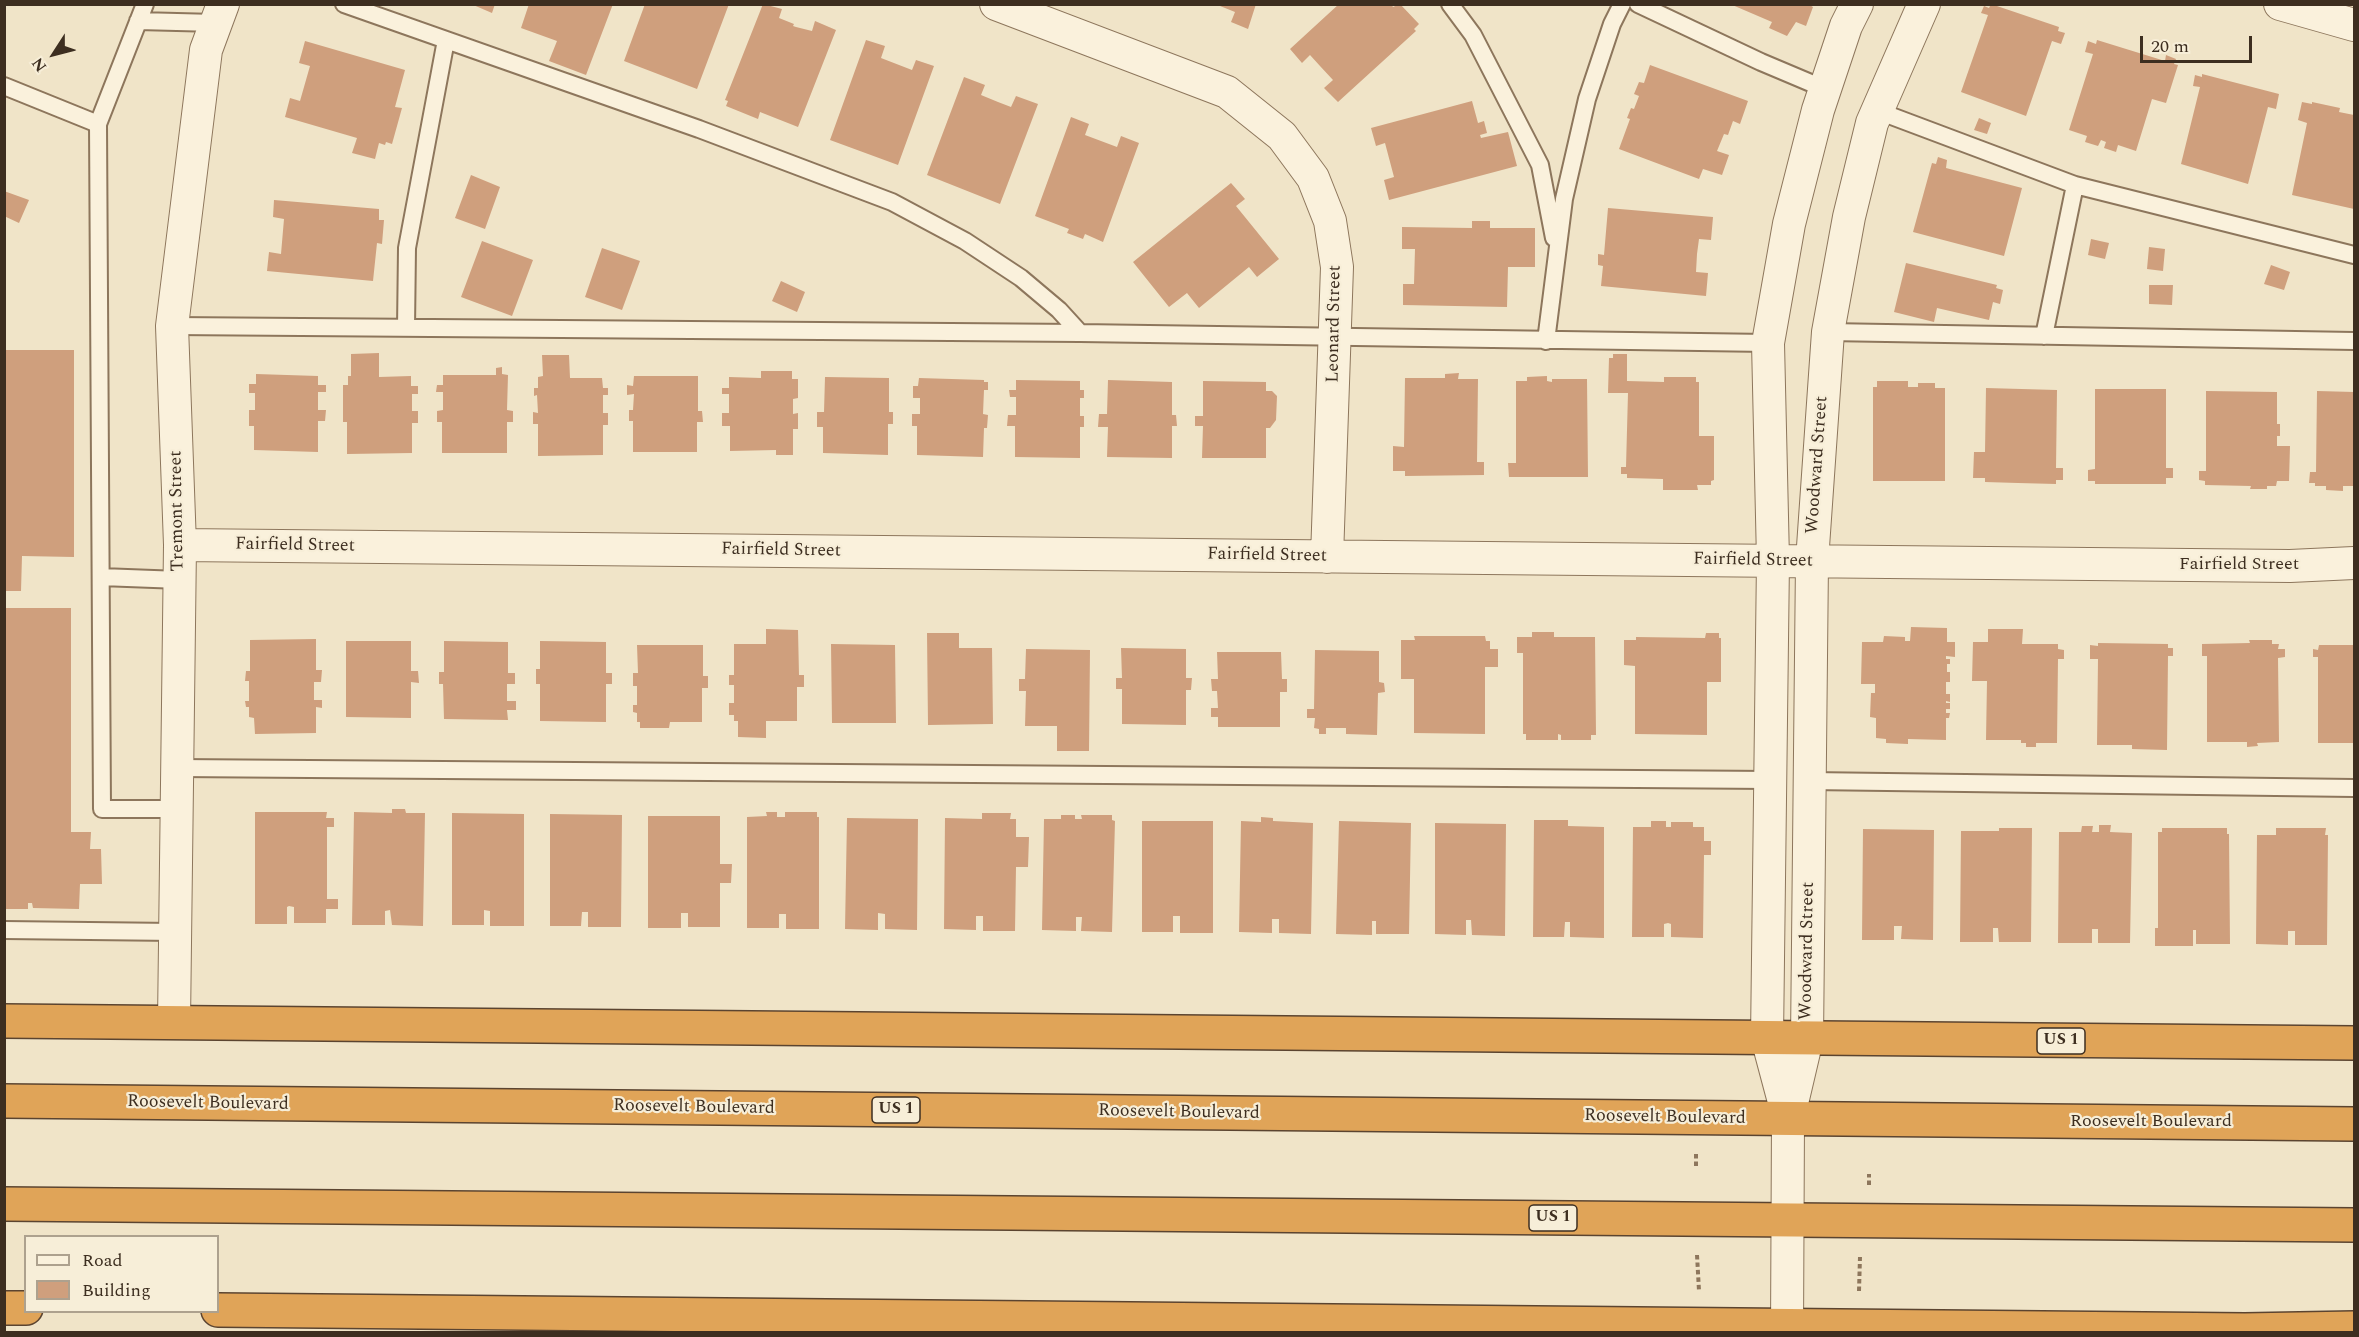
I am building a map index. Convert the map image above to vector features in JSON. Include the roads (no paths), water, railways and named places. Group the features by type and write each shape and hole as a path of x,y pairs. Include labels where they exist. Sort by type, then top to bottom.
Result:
{"highway":[{"name":"US 1","path":"4,1021 2355,1043"},
{"name":"Roosevelt Boulevard","path":"4,1101 2355,1124"},
{"name":"US 1","path":"4,1204 2355,1225"},
{"path":"4,1308 24,1308"},
{"path":"219,1310 427,1322 1787,1329 2246,1330 2355,1328"}],"street":[{"name":"Leonard Street","path":"996,4 1227,92 1282,136 1313,178 1330,221 1337,267 1327,556"},
{"name":"Woodward Street","path":"1788,1120 1767,1038 1773,560 1767,343 1789,224 1825,90 1846,26 1857,4"},
{"name":"Woodward Street","path":"1787,1329 1788,1120 1807,1039 1812,561 1828,332 1849,217 1872,123 1924,4"},
{"path":"2280,4 2355,25"},
{"name":"Tremont Street","path":"174,1022 180,544 172,326 206,50 219,14"},
{"name":"Fairfield Street","path":"180,544 2290,566 2355,564"}],"lane":[{"path":"145,4 98,124 102,809 177,809"},
{"path":"344,4 699,129 892,202 965,241 1021,278 1059,310 1080,333"},
{"path":"1450,4 1473,35 1540,165 1557,253"},
{"path":"1546,340 1564,199 1587,99 1612,24 1622,4"},
{"path":"1638,4 1825,90"},
{"path":"138,21 219,14"},
{"path":"406,328 407,248 446,40"},
{"path":"4,86 98,124"},
{"path":"1878,111 2075,185 2355,255"},
{"path":"2044,336 2075,185"},
{"path":"172,326 1080,333 1767,343"},
{"path":"1828,332 2355,341"},
{"path":"101,577 180,580"},
{"path":"177,768 1770,780"},
{"path":"1809,781 2355,788"},
{"path":"4,930 175,932"}]}
